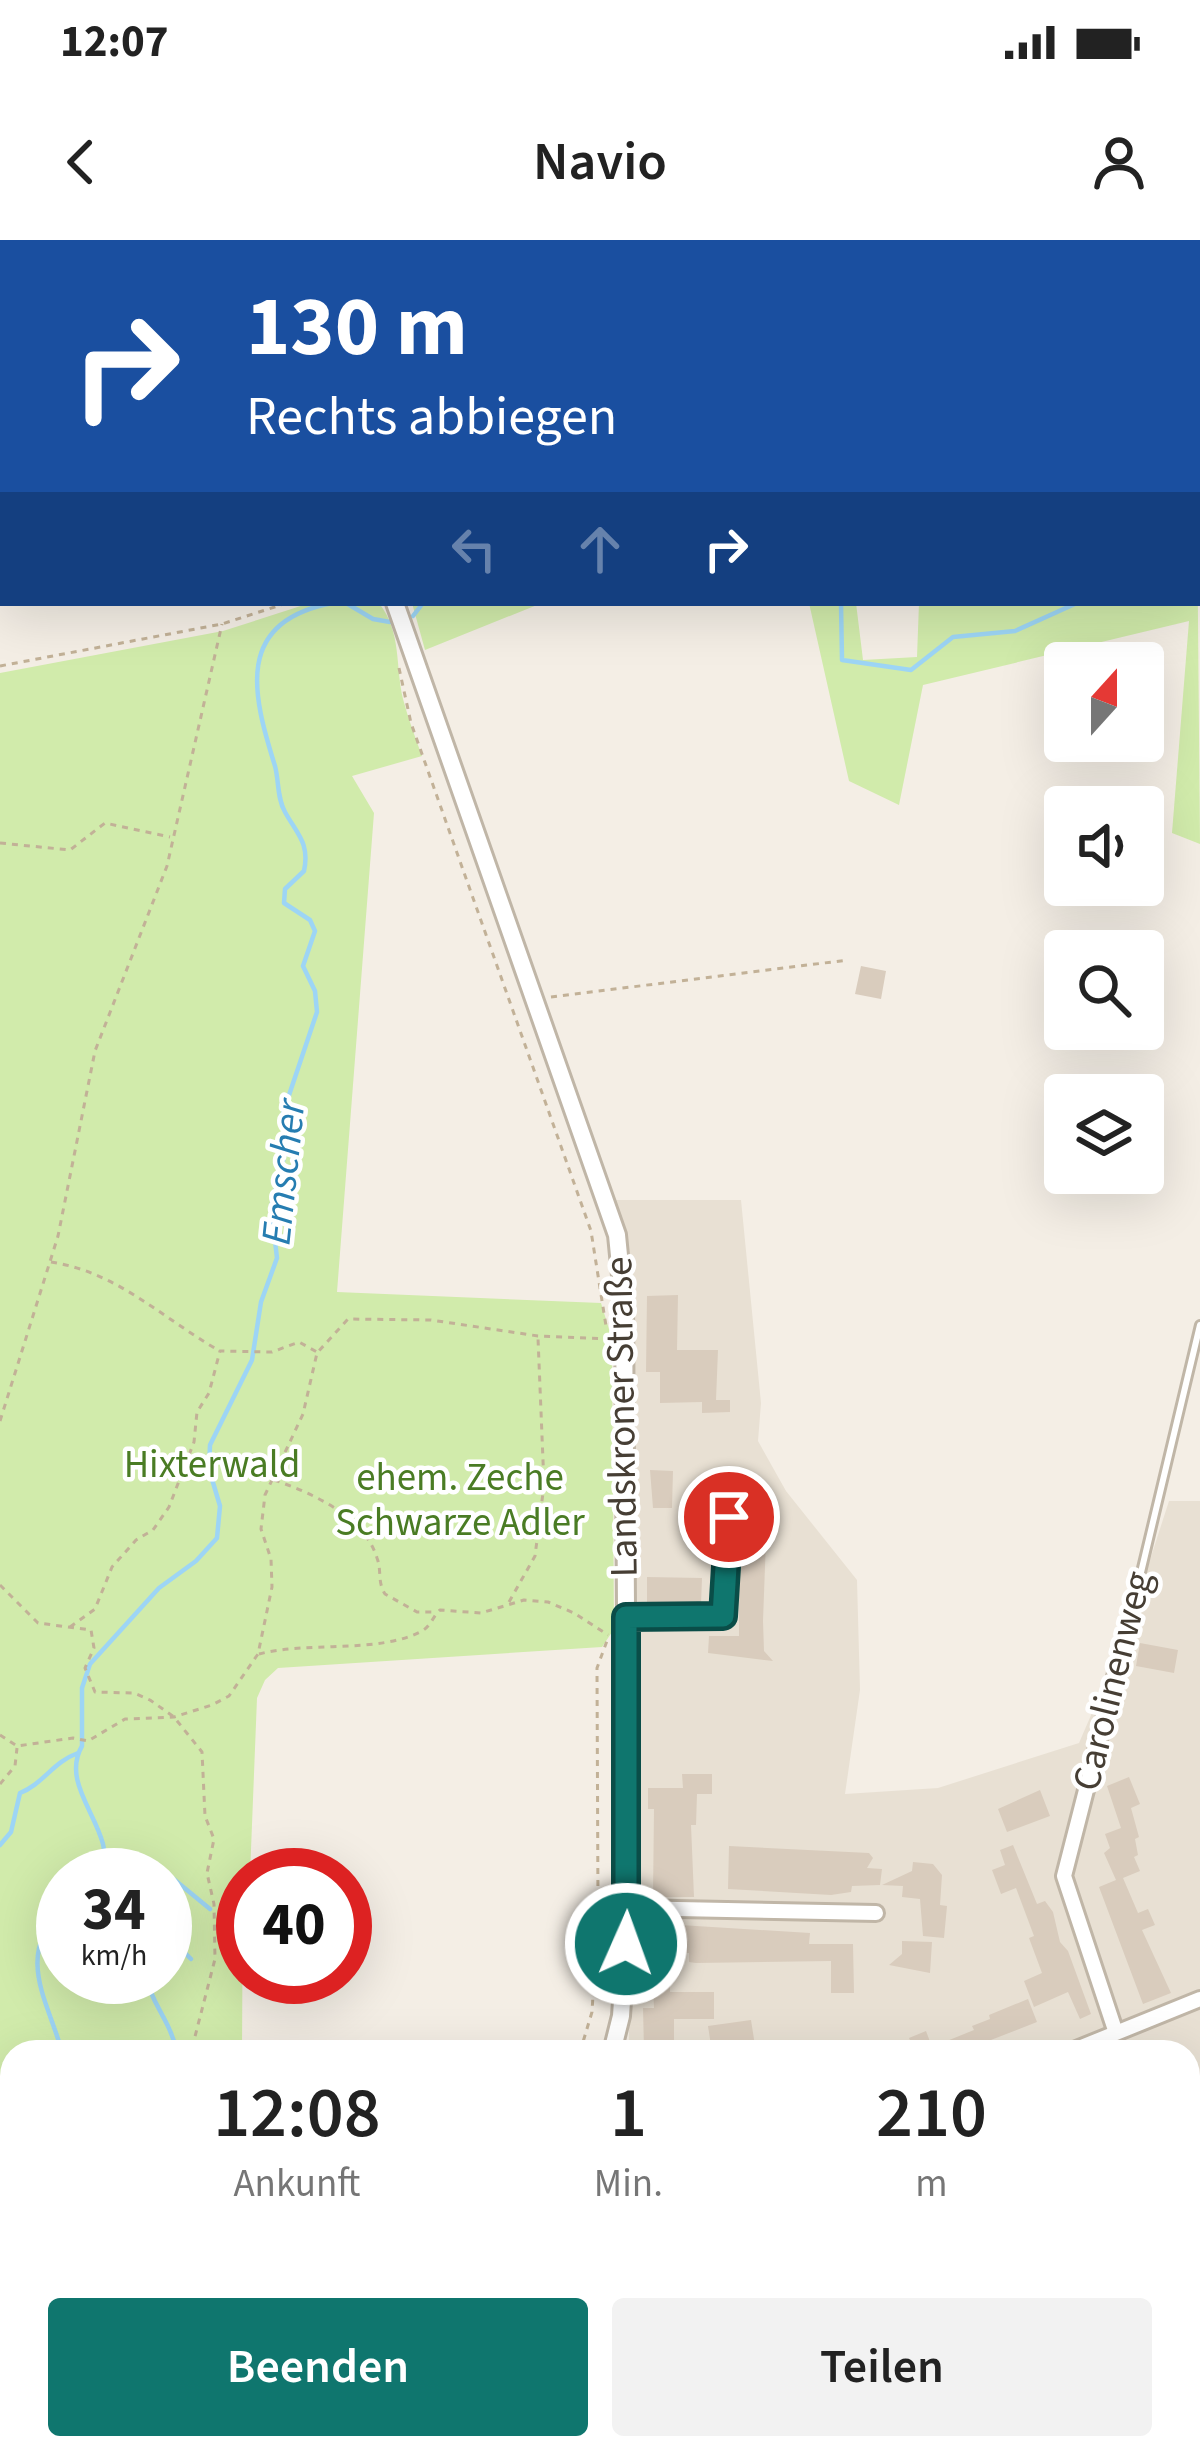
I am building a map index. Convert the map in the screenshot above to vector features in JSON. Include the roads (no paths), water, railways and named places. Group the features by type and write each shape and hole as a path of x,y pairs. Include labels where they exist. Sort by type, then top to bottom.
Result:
{"street":[{"name":"Landskroner Straße","path":"396,606 617,1235 628,1908 621,2016 615,2040"},
{"path":"620,1623 723,1616 729,1517"},
{"name":"Carolinenweg","path":"1116,2033 1064,1876 1126,1634"},
{"path":"628,1908 876,1913"},
{"path":"1099,2040 1200,1999"}],"lane":[{"name":"Carolinenweg","path":"1126,1634 1200,1325"}],"waterway":[{"name":"Emscher","path":"104,1848 77,1778 82,1688 90,1664 159,1588 196,1561 217,1538 220,1506 209,1469 210,1445 252,1360 261,1302 277,1258 271,1207 284,1157 283,1113 317,1012 315,991 303,966 315,931 310,920 284,903 285,889 304,871 305,853 281,801 261,714 258,665 265,644 279,626 322,606"},
{"name":"Emscher","path":"351,606 373,619 390,622"},
{"name":"Emscher","path":"413,616 421,606"},
{"name":"Emscher","path":"841,606 842,660 911,670 953,637 1015,631 1070,606"},
{"name":"Emscher","path":"0,1845 11,1832 20,1793 78,1753"},
{"path":"192,1894 210,1909"},
{"name":"Emscher","path":"46,2004 58,2040"},
{"path":"157,2004 173,2040"}],"park label":[{"name":"Hixterwald","path":"212,1465"},
{"name":"ehem. Zeche Schwarze Adler","path":"460,1500"}]}
